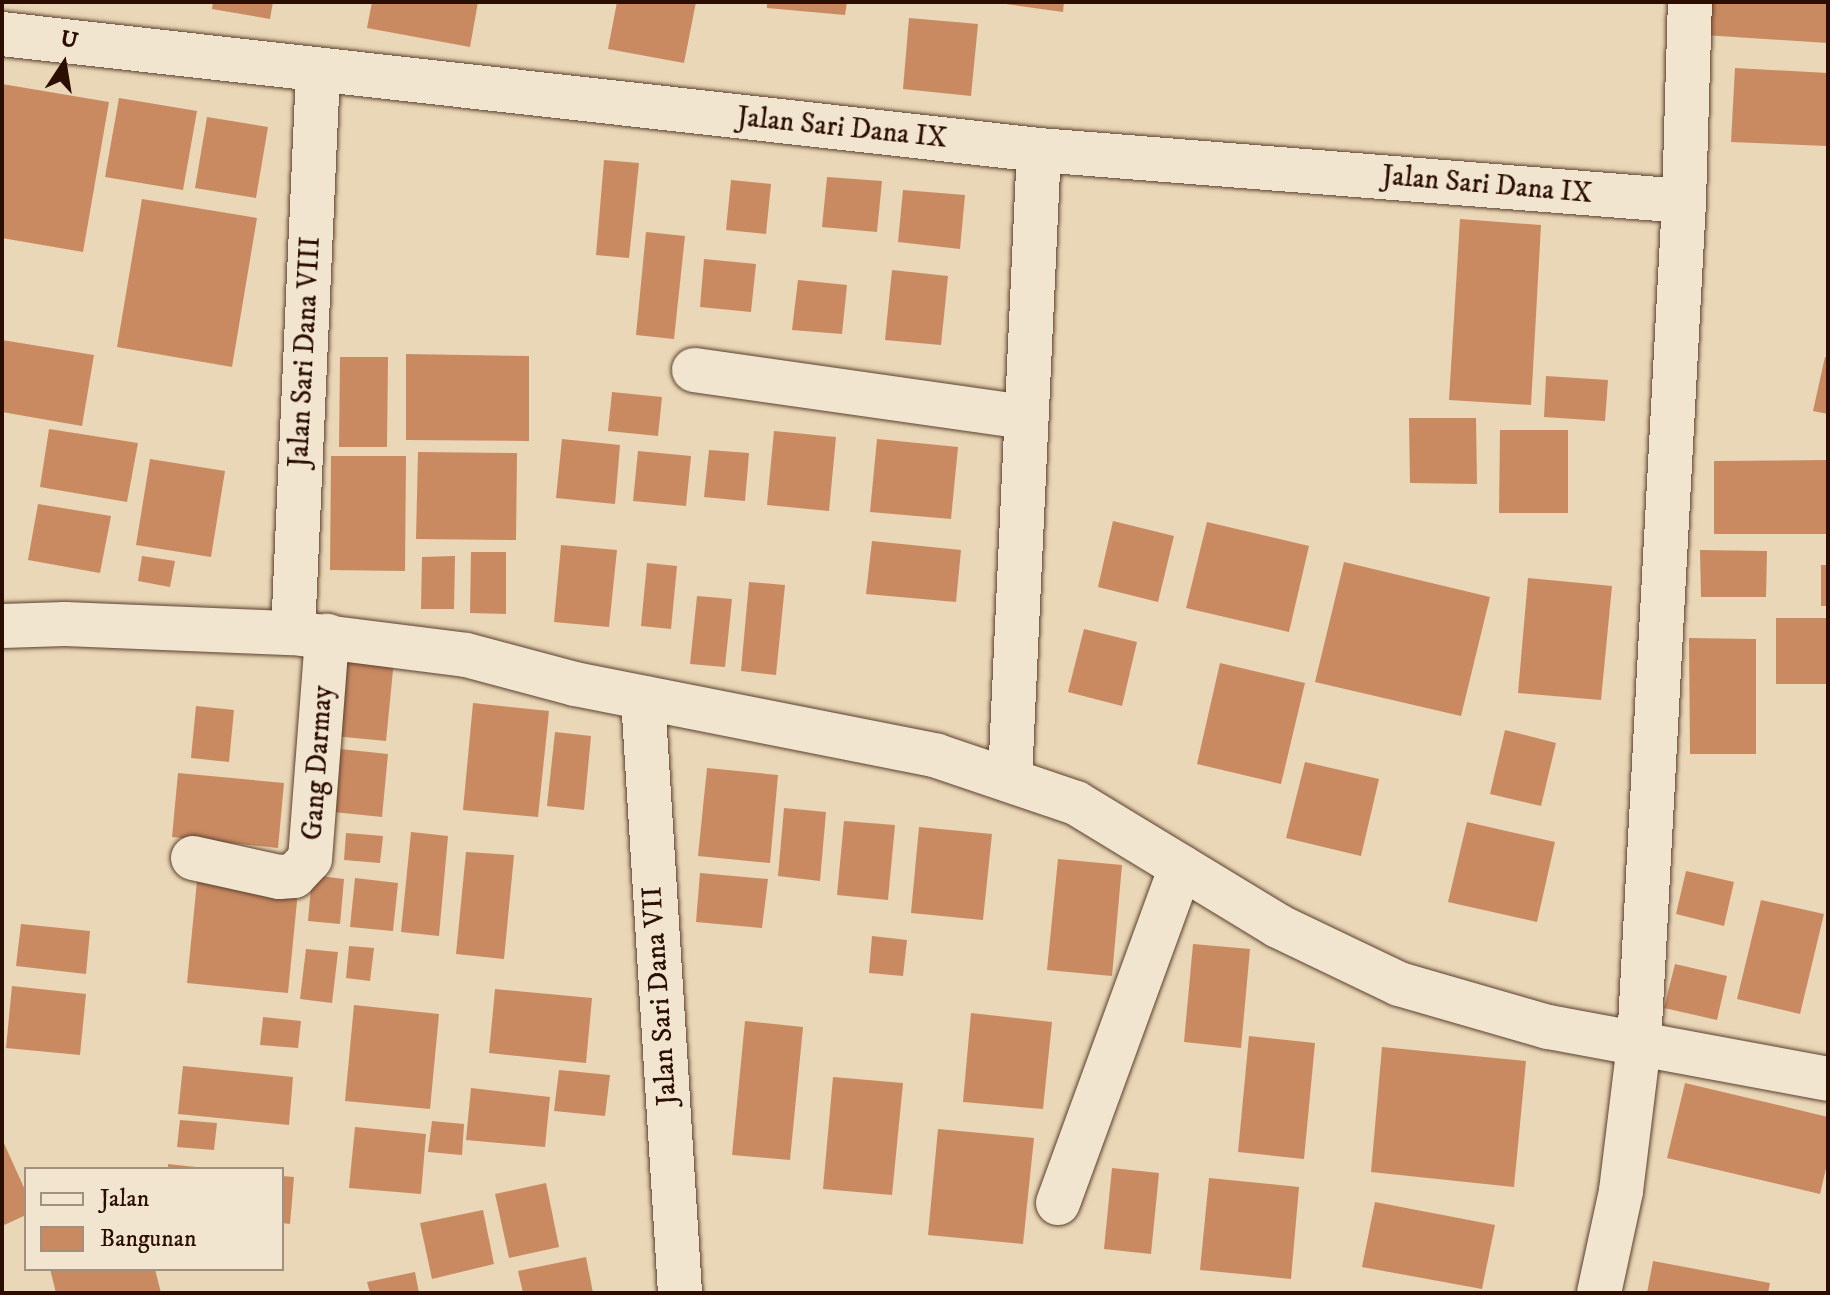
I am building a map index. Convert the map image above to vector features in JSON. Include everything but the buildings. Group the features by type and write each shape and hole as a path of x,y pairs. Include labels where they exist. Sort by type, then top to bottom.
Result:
{"street":[{"path":"1599,1293 1621,1191 1639,1044 1684,201 1690,2"},
{"name":"Jalan Sari Dana IX","path":"2,34 1039,150 1684,201"},
{"name":"Jalan Sari Dana VIII","path":"310,635 318,71"},
{"path":"1010,778 1039,150"},
{"path":"694,370 1026,417"},
{"path":"2,626 65,624 310,635 466,655 643,698 937,756 1010,778 1076,803 1278,926 1399,984 1548,1027 1828,1079"},
{"name":"Gang Darmay","path":"193,858 279,877 294,876 310,859 310,635"},
{"name":"Jalan Sari Dana VII","path":"643,698 680,1293"},
{"path":"1058,1203 1181,867"}]}
